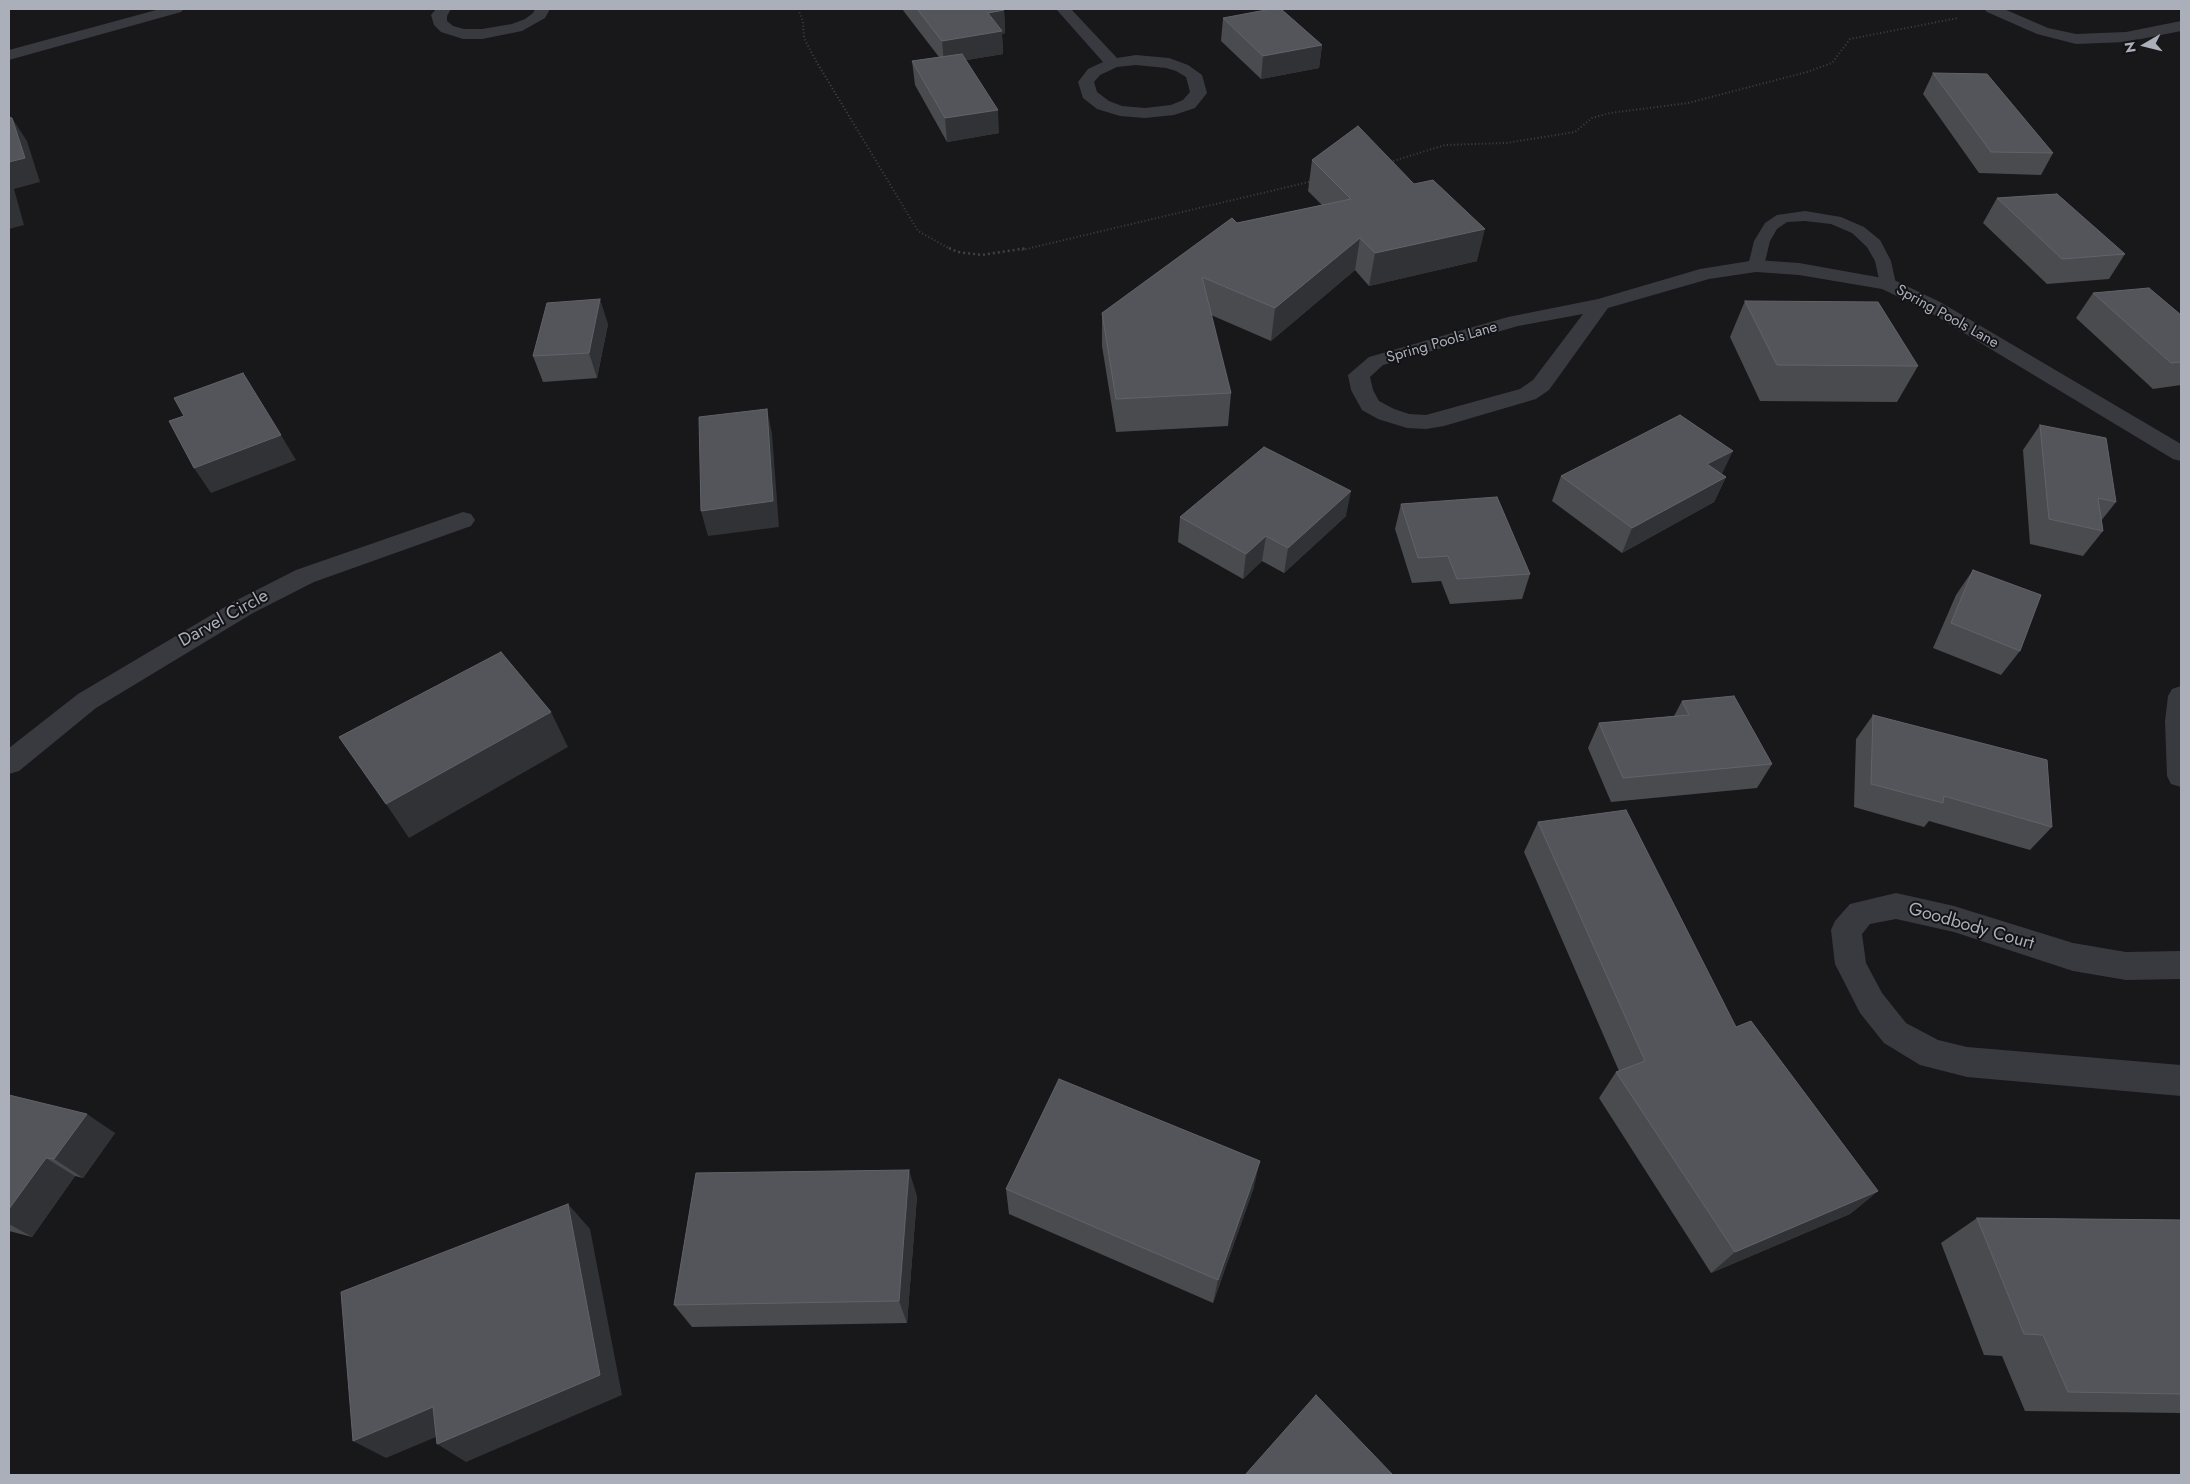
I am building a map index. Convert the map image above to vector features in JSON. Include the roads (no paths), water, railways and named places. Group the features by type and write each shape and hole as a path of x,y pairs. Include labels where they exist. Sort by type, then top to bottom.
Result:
{"street":[{"path":"9,55 176,9"},
{"path":"444,9 439,15 439,22 447,29 463,34 482,34 516,28 540,15 542,9"},
{"path":"1064,9 1113,63"},
{"path":"1994,10 2043,31 2076,40 2126,37 2181,26"},
{"path":"1136,60 1169,63 1194,75 1199,93 1189,104 1174,110 1145,113 1120,111 1103,105 1089,94 1086,82 1094,72 1113,63 1136,60"},
{"name":"Spring Pools Lane","path":"1600,304 1541,385 1528,394 1444,419 1426,422 1407,421 1386,414 1370,405 1362,390 1359,376 1376,361 1515,322 1600,304 1707,273 1756,266 1799,269 1887,284 1934,306 2181,454"},
{"name":"Darvel Circle","path":"9,763 87,701 244,607 305,576 463,520"},
{"path":"2181,696 2179,721 2181,776"},
{"name":"Goodbody Court","path":"2181,965 2126,966 2073,957 1954,919 1896,906 1861,913 1846,930 1851,964 1871,1003 1896,1032 1932,1054 1967,1062 2181,1081"}],"lane":[{"path":"1756,266 1762,241 1771,226 1784,218 1806,216 1835,220 1858,230 1874,244 1883,260 1887,284"}]}
